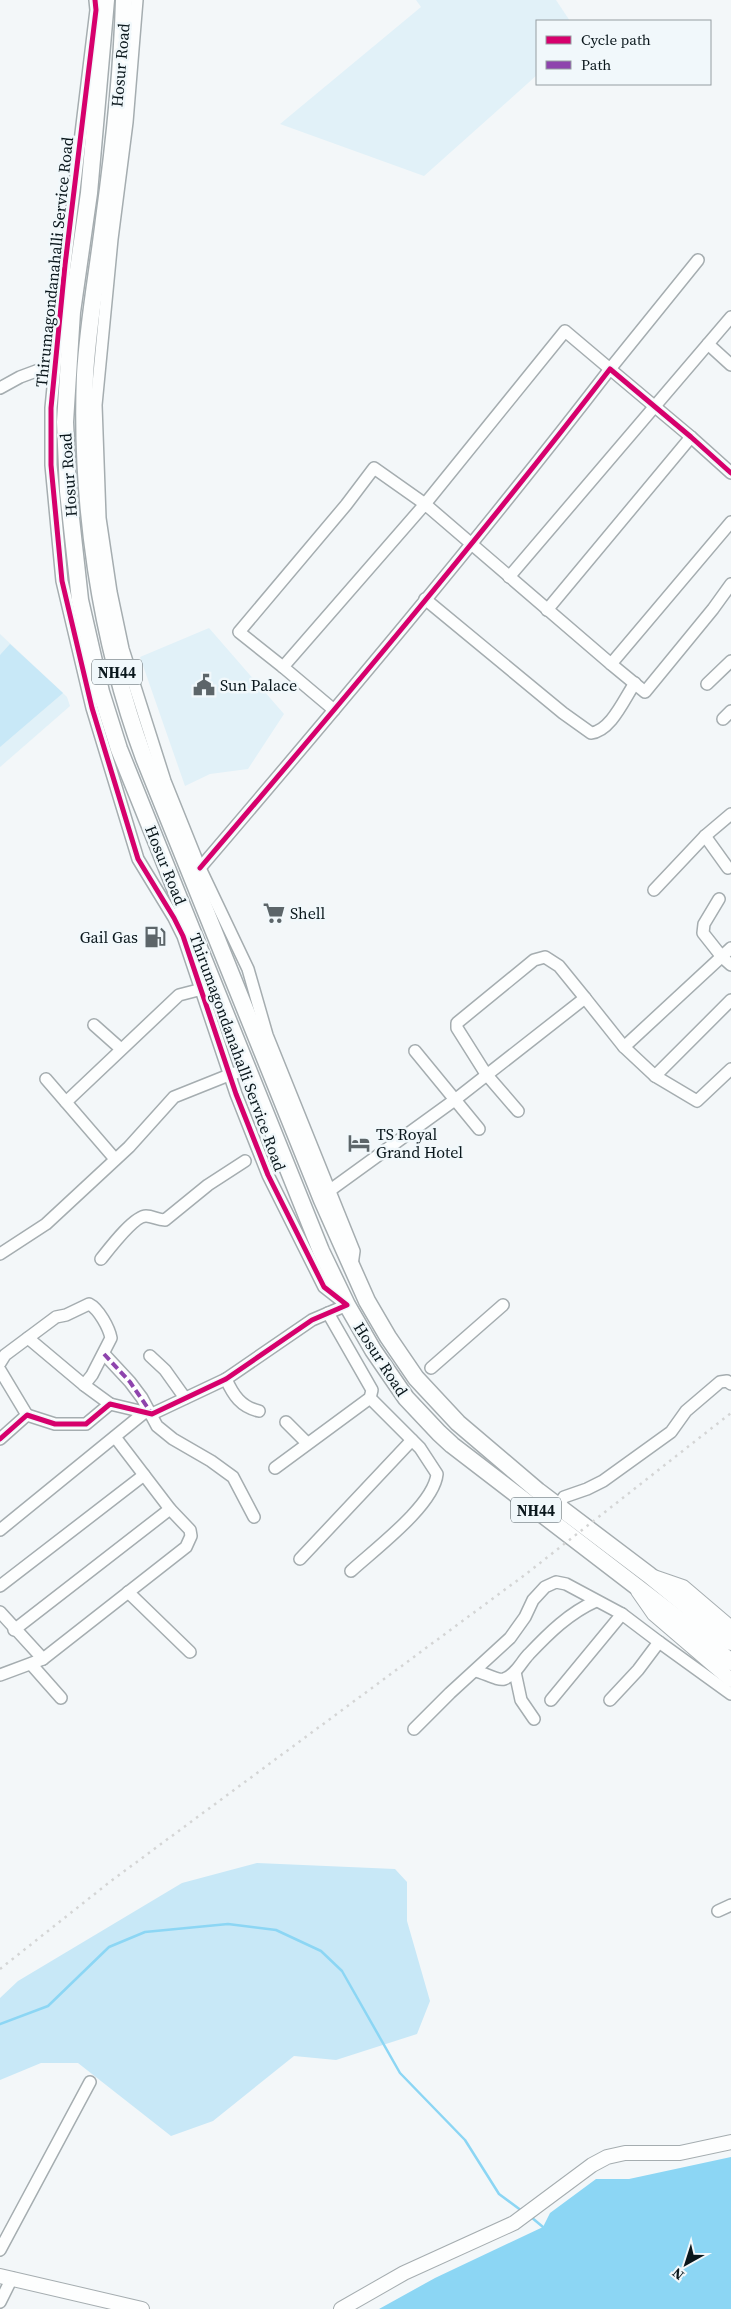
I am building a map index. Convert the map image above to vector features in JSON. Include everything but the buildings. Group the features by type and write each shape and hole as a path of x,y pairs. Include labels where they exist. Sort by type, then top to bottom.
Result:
{"highway":[{"name":"Hosur Road","path":"124,0 113,142 86,374 85,440 89,493 106,623 129,716 144,758 318,1190 367,1301 388,1337 416,1378 458,1423 558,1506 649,1575"},
{"name":"Hosur Road","path":"99,3 89,193 72,312 66,385 65,454 74,560 87,636 110,723 208,987 248,1069 322,1251 347,1305 406,1398 439,1433 634,1586"},
{"name":"NH44","path":"649,1575 688,1617 730,1677"},
{"name":"NH44","path":"634,1586 731,1642"}],"main road":[{"path":"649,1575 683,1587 731,1628"},
{"path":"634,1586 654,1614 730,1677"},
{"path":"340,2309 404,2273 514,2224 592,2165 607,2156 625,2153 680,2153 731,2142"},
{"path":"6,2277 142,2309"}],"street":[{"path":"85,0 99,3"},
{"path":"137,0 127,122 112,239 96,405 99,500 111,592 123,648 165,781 200,868 248,970 267,1035 354,1251 352,1268"},
{"name":"Thirumagondanahalli Service Road","path":"99,3 50,408 51,464 62,581 92,708 138,859 174,918 208,987 229,1075 268,1175 324,1287 347,1305"},
{"path":"200,868 334,710 471,543 698,260"},
{"path":"509,577 731,317"},
{"path":"283,667 425,504 565,330 731,473"},
{"path":"708,344 731,364"},
{"path":"0,388 20,377 55,364"},
{"path":"547,610 691,437"},
{"path":"334,710 239,632 346,505 374,468 425,504 645,692 731,584"},
{"path":"611,664 731,522"},
{"path":"424,599 563,713 591,733 605,727 635,683"},
{"path":"707,684 731,662"},
{"path":"654,890 705,836 731,814"},
{"path":"705,836 728,868"},
{"path":"719,899 704,924 703,933 722,957 731,965"},
{"path":"624,1047 731,948"},
{"path":"518,1111 486,1074 457,1028 458,1023 534,960 544,957 551,959 624,1047 655,1076 697,1102 731,1069"},
{"path":"66,1102 179,995 208,987"},
{"path":"329,1191 456,1099 585,998"},
{"path":"655,1076 731,1000"},
{"path":"94,1024 121,1049"},
{"path":"415,1051 479,1129"},
{"path":"0,1254 46,1224 115,1159 174,1097 248,1069"},
{"path":"46,1079 115,1159"},
{"path":"101,1259 135,1221 142,1216 165,1220 208,1185 245,1162"},
{"path":"0,1363 6,1355 56,1316 66,1315 89,1304 94,1307 110,1332 111,1338 104,1354 84,1385"},
{"path":"0,1530 114,1437 148,1413 226,1379 312,1320 347,1305"},
{"path":"431,1368 503,1305"},
{"path":"274,1468 370,1398 372,1390 328,1313"},
{"path":"28,1338 84,1385 110,1404 148,1413"},
{"path":"104,1354 130,1382 158,1426 173,1439 211,1461 233,1477 254,1516"},
{"path":"150,1356 165,1370 185,1398"},
{"path":"0,1370 27,1415 55,1424 86,1424 110,1404"},
{"path":"226,1379 238,1400 249,1409 259,1411"},
{"path":"558,1506 564,1497 587,1489 603,1480 671,1432 686,1411 720,1382 728,1381 731,1384"},
{"path":"351,1571 423,1504 436,1483 437,1474 412,1440 370,1398"},
{"path":"0,1439 27,1415"},
{"path":"286,1422 307,1443"},
{"path":"0,1675 44,1659 186,1547 191,1536 190,1530 170,1509 114,1437"},
{"path":"300,1559 412,1440"},
{"path":"0,1586 144,1475"},
{"path":"14,1630 170,1509"},
{"path":"414,1729 510,1638 525,1617 533,1600 545,1587 556,1582 566,1584 622,1614 731,1694"},
{"path":"128,1592 190,1652"},
{"path":"475,1671 491,1675 497,1679 504,1679 515,1672 526,1657 563,1621 582,1607 596,1601"},
{"path":"0,1612 14,1630 44,1659"},
{"path":"551,1700 622,1614"},
{"path":"610,1700 638,1670 658,1642"},
{"path":"31,1664 62,1698"},
{"path":"515,1672 521,1700 534,1719"},
{"path":"718,1911 731,1905"},
{"path":"0,2250 90,2082"},
{"path":"0,2302 6,2277"}],"shaded area":[{"path":"416,0 556,0 569,20 536,20 536,76 424,176 280,124 421,7"},
{"name":"Sun Palace","path":"209,628 284,714 248,769 210,774 185,786 140,657"},
{"path":"0,634 67,697 70,706 0,767"},
{"path":"10,644 63,693 0,747 0,655"},
{"path":"257,1863 395,1869 407,1882 407,1921 430,2001 417,2034 336,2060 294,2056 213,2121 171,2136 78,2063 41,2063 0,2080 0,1998 18,1981 182,1883"}],"water":[{"path":"731,2157 731,2309 379,2309 435,2278 543,2227 550,2213 596,2179 629,2179"}],"waterway":[{"path":"0,2024 48,2006 109,1947 145,1932 228,1924 276,1930 321,1951 342,1971 400,2073 465,2140 499,2194 522,2211"},
{"path":"531,2217 543,2227"}],"railway":[{"path":"0,1969 111,1881 526,1574 731,1413"}],"marked path":[{"path":"104,1354 130,1382 152,1414"}],"cycle path":[{"path":"0,1439 27,1415 55,1424 86,1424 110,1404 152,1414 226,1379 312,1320 347,1305 324,1287 268,1175 236,1094 183,936 138,859 92,708 62,581 51,465 51,408 65,265 96,10 95,0"},
{"path":"200,868 408,621 561,433 610,369 731,473"}],"place":[{"name":"Sun Palace","path":"204,685"},
{"name":"Shell","path":"274,913"},
{"name":"Gail Gas","path":"155,937"},
{"name":"TS Royal Grand Hotel","path":"359,1143"}]}
